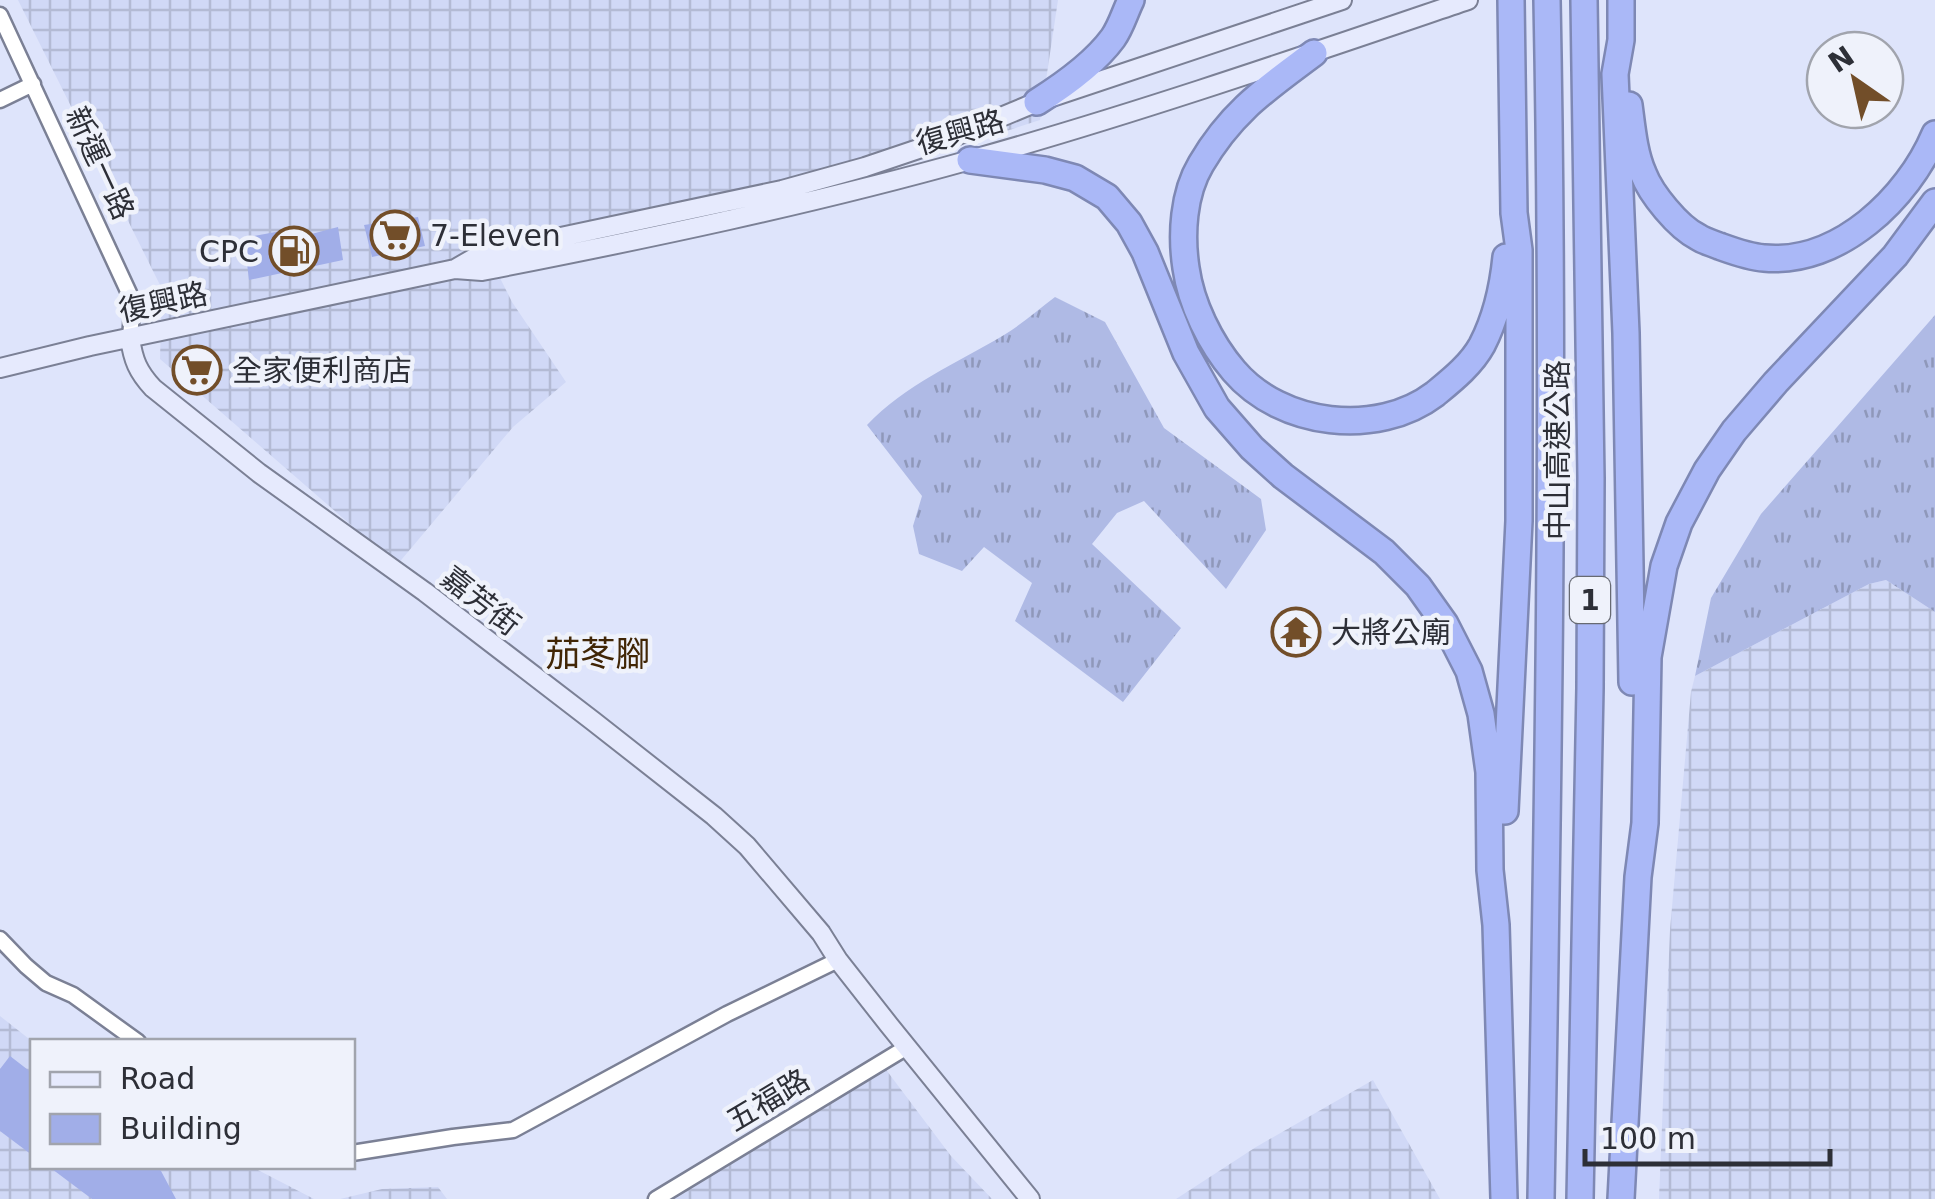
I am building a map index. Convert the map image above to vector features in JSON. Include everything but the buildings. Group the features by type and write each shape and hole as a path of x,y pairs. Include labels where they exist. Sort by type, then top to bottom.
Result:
{"highway":[{"path":"1036,102 1074,76 1114,37 1131,0"},
{"name":"中山高速公路","path":"1580,1199 1591,478 1584,0"},
{"path":"1620,0 1633,133 1643,174 1665,208 1694,236 1766,258 1806,254 1844,240 1880,213 1909,180 1935,134"},
{"name":"中山高速公路","path":"1541,1199 1552,324 1547,5"},
{"path":"1496,926 1520,520 1512,12"},
{"path":"1621,40 1614,74 1626,332 1632,768 1638,877"},
{"path":"1314,54 1249,101 1221,133 1198,168 1186,206 1183,246 1196,307 1234,372 1258,392 1289,409 1321,419 1361,422 1396,415 1425,402 1456,378 1480,348 1493,320 1504,278 1514,213"},
{"path":"970,160 1075,178 1107,197 1129,222 1145,252 1186,353 1217,408 1283,476 1384,552 1418,586 1445,624 1470,671 1489,772 1504,1199"},
{"path":"1621,1199 1638,877 1645,823 1648,657 1664,566 1679,523 1707,470 1734,431 1896,256 1935,202"}],"main road":[{"name":"復興路","path":"0,368 455,269 481,254 782,190 948,139 1036,102 1342,0"},
{"name":"復興路","path":"455,269 482,272 694,230 970,160 1314,54 1468,0"},
{"name":"嘉芳街","path":"130,338 138,372 153,388 259,473 425,592 714,816 746,846 821,934 1030,1199"}],"street":[{"name":"新運一路","path":"0,16 130,294 130,338"},
{"path":"0,100 33,84"},
{"path":"0,939 46,983 74,996 134,1039"},
{"path":"355,1153 513,1130 727,1014 838,960"},
{"name":"五福路","path":"656,1199 907,1047"}],"shaded area":[{"path":"18,0 1058,0 1040,120 856,180 495,268 512,302 566,382 513,427 397,565 160,359 162,289"},
{"path":"1886,580 1935,612 1935,1199 1659,1199 1670,930 1695,676 1869,584"},
{"path":"0,1016 30,1040 30,1169 256,1169 314,1199 0,1199"},
{"path":"884,1067 951,1156 992,1199 654,1199"},
{"path":"1373,1080 1440,1199 1176,1199 1256,1147"},
{"path":"438,1187 447,1199 340,1199 382,1189"}],"green space":[{"path":"1055,297 1105,322 1164,428 1261,499 1266,530 1226,589 1144,501 1117,513 1092,544 1181,628 1123,702 1015,621 1032,583 984,547 962,571 919,554 913,526 922,496 867,425 915,386 1004,335"},
{"path":"1935,315 1935,612 1886,580 1869,584 1695,676 1711,598 1761,514"}],"place":[{"name":"7-Eleven","path":"395,235"},
{"name":"CPC","path":"294,251"},
{"name":"全家便利商店","path":"197,370"},
{"name":"大將公廟","path":"1296,632"}],"district":[{"name":"茄苳腳","path":"598,654"}]}
